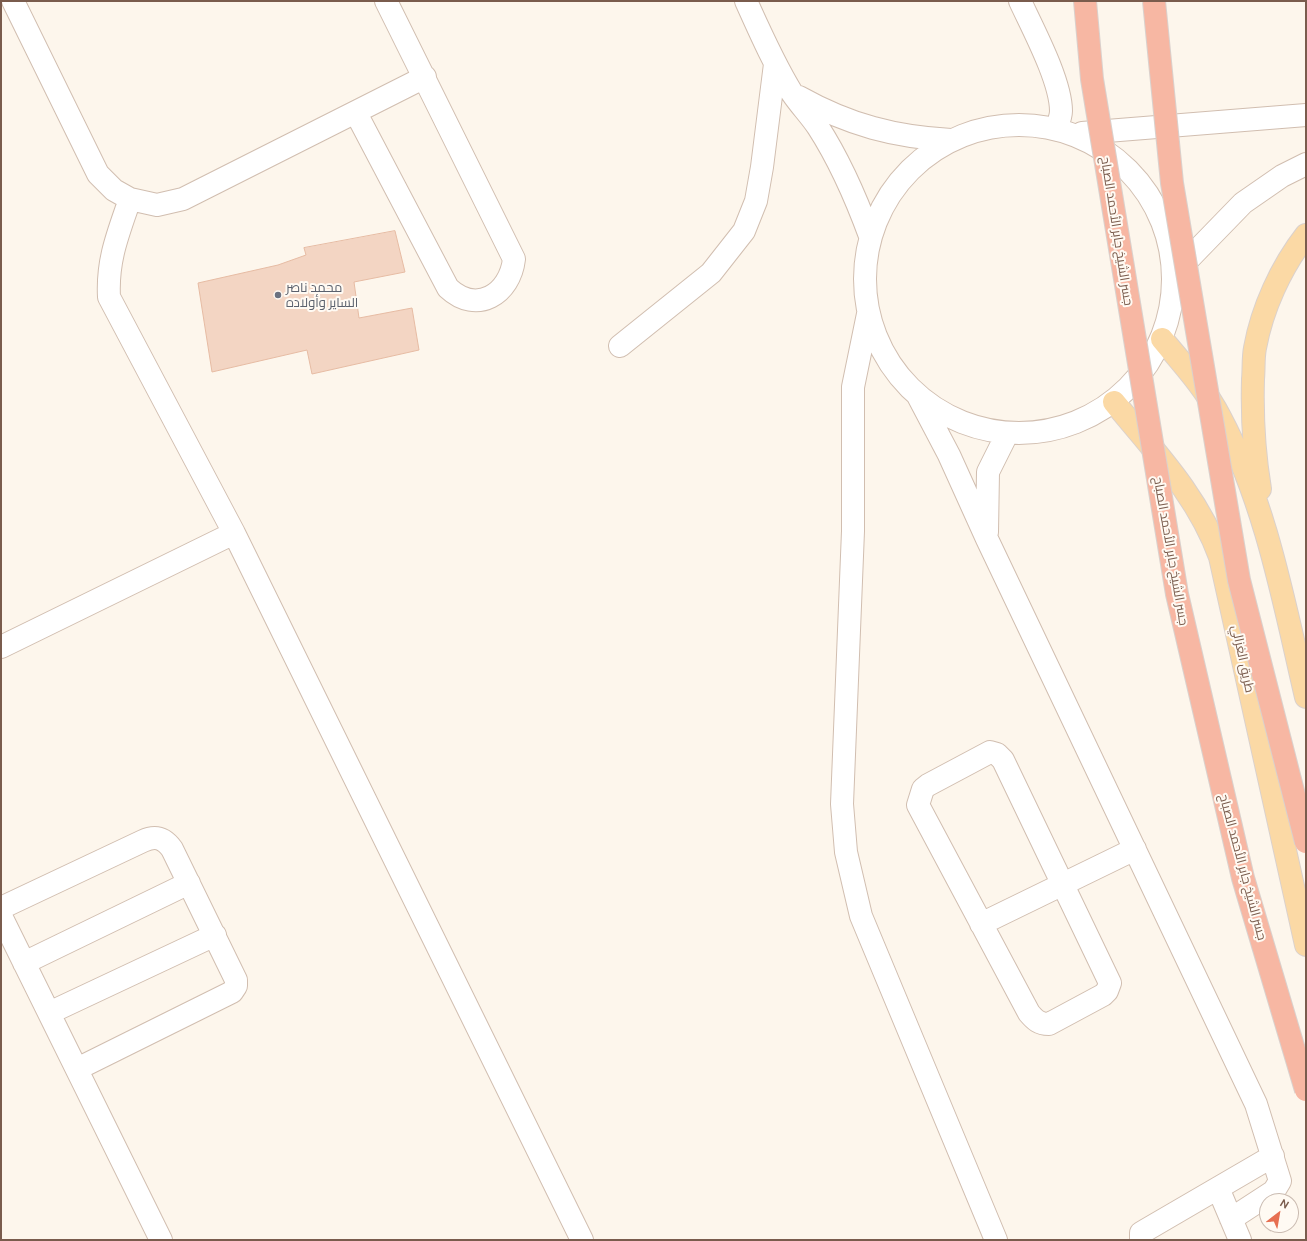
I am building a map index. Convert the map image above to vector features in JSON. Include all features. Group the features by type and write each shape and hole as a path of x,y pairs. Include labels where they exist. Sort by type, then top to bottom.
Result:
{"highway":[{"name":"جسر الشيخ جابر الأحمد الصباح","path":"1085,1 1092,79 1177,594 1243,878 1306,1090"},
{"path":"1154,1 1172,183 1239,580 1306,842"}],"main road":[{"path":"1306,235 1294,250 1268,301 1255,349 1252,406 1257,469 1275,566 1306,697"},
{"path":"1162,338 1185,366 1220,416 1247,476 1275,566"},
{"name":"طريق الغزالي","path":"1114,402 1175,475 1200,511 1212,534 1220,557 1306,945"}],"street":[{"path":"13,1 98,174 114,190 130,199 157,205 183,199 425,77"},
{"path":"356,113 448,288 456,296 466,300 480,300 496,293 507,284 513,272 514,259 386,1"},
{"path":"746,1 775,64 792,94 817,126 838,161 856,198 870,236"},
{"path":"1020,1 1044,53 1059,95 1063,131"},
{"path":"620,346 711,273 744,230 756,201 762,167 775,64"},
{"path":"792,94 842,119 869,128 896,134 951,140"},
{"path":"1063,131 1306,115"},
{"path":"918,396 959,422 1007,434 1039,433 1078,422 1114,402 1142,374 1162,338 1172,307 1174,274 1169,241 1158,211 1140,183 1116,159 1094,145 1063,131 1032,125 1006,125 978,130 951,140 927,154 898,182 870,236 866,255 864,284 868,314 887,359 918,396 949,455 987,539 1256,1104 1280,1181 1278,1187 1231,1219"},
{"path":"1174,274 1243,203 1282,176 1306,164"},
{"path":"130,199 114,244 108,276 109,297 234,533 582,1240"},
{"path":"868,314 853,387 854,531 842,804 846,852 861,916 996,1240"},
{"path":"987,539 988,472 1007,434"},
{"path":"1,647 234,533"},
{"path":"990,752 997,754 1003,760 1062,884 1110,982 1107,991 1103,995 1049,1024 1042,1024 1036,1021 1029,1013 918,806 923,789 928,784 990,752"},
{"path":"1,908 151,837 159,838 167,842 215,935 236,980 236,986 232,992 77,1069"},
{"path":"981,924 1135,849"},
{"path":"24,963 189,884"},
{"path":"1,916 161,1240"},
{"path":"49,1013 215,935"},
{"path":"1141,1240 1141,1233 1273,1156"},
{"path":"1218,1188 1240,1240"}],"building":[{"name":"محمد ناصر الساير وأولاده","path":"395,231 405,272 354,282 359,318 412,308 419,350 312,374 307,350 212,372 198,283 278,265 306,255 304,248"}],"place":[{"name":"محمد ناصر الساير وأولاده","path":"278,295"}]}
